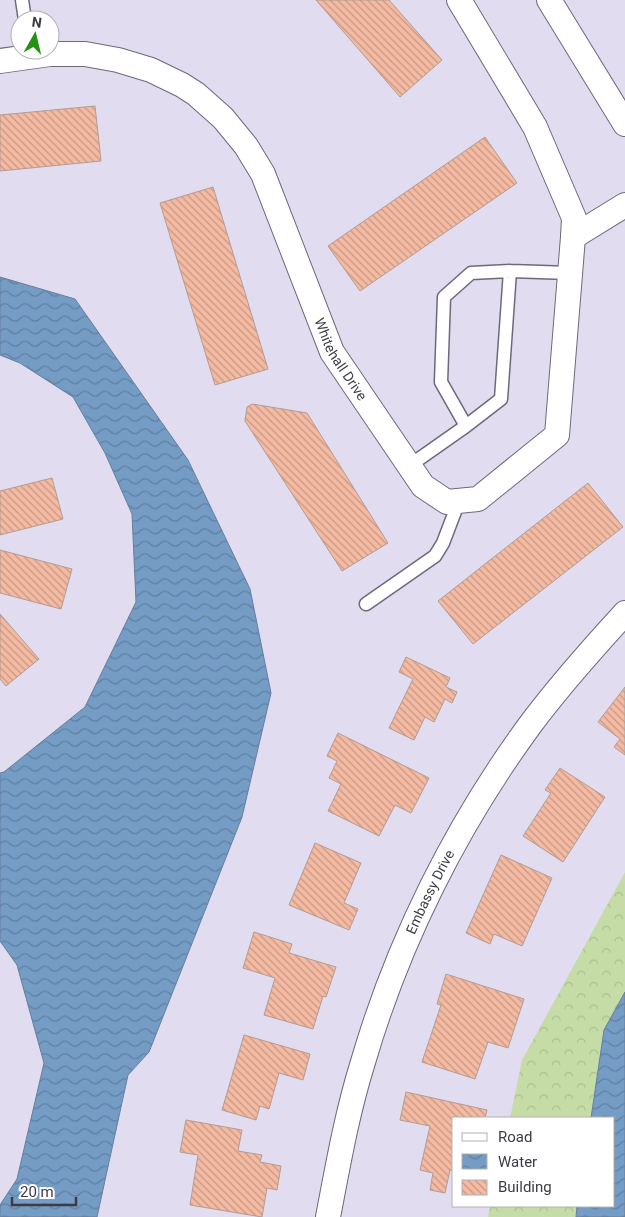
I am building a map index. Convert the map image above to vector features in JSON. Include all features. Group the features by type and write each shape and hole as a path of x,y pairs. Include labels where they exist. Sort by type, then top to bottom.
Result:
{"street":[{"name":"Whitehall Drive","path":"60,54 84,54 118,60 151,70 196,94 223,118 246,146 263,174 332,352 423,486 447,502 478,499 557,434 574,218 535,126 458,0"},
{"path":"549,0 625,124"},
{"path":"573,237 625,205"},
{"name":"Embassy Drive","path":"328,1217 344,1133 363,1062 389,984 418,916 451,850 493,779 530,726 576,668 625,613"}],"lane":[{"path":"466,426 441,382 444,297 471,273 510,271 570,273"},
{"path":"409,466 501,399 510,271"},
{"path":"366,604 435,556 444,543 459,501"}],"green space":[{"path":"625,872 625,992 604,1030 591,1117 510,1117 522,1060"},
{"path":"490,1207 577,1207 576,1217 488,1217"}],"water":[{"path":"0,277 75,299 188,460 250,589 271,693 242,817 149,1052 128,1075 97,1217 0,1217 0,1205 17,1179 44,1063 17,965 0,941 0,773 4,772 85,707 136,602 132,514 105,453 73,397 20,363 0,355"},
{"path":"625,992 625,1217 576,1217 577,1207 615,1207 615,1117 591,1117 604,1030"}],"building":[{"path":"316,0 389,0 442,60 400,97"},
{"path":"95,106 101,161 0,171 0,115"},
{"path":"485,137 517,183 360,291 328,246"},
{"path":"213,187 268,369 215,385 160,203"},
{"path":"252,404 307,413 388,543 342,571 245,421 247,407"},
{"path":"52,478 63,519 0,535 0,491"},
{"path":"588,483 623,527 473,644 438,601"},
{"path":"0,550 72,569 61,609 0,593"},
{"path":"0,614 39,659 6,686 0,679"},
{"path":"406,657 450,678 446,687 457,692 452,703 445,699 434,722 425,717 414,740 389,728 413,679 399,672"},
{"path":"625,687 625,755 614,747 620,739 598,722"},
{"path":"338,733 429,778 411,813 395,805 379,836 328,811 341,784 329,778 337,761 327,756"},
{"path":"560,768 605,797 563,862 523,836 551,793 545,790"},
{"path":"315,843 361,863 344,903 358,909 349,930 289,905"},
{"path":"501,855 552,878 522,946 494,934 490,944 466,933"},
{"path":"254,932 292,944 289,953 336,967 326,997 323,996 313,1029 264,1015 275,978 243,968"},
{"path":"446,974 524,999 508,1048 488,1042 475,1079 422,1062 441,1005 437,1004"},
{"path":"244,1035 310,1054 303,1080 279,1073 269,1109 260,1106 256,1120 222,1110"},
{"path":"406,1092 487,1110 485,1117 452,1117 452,1170 450,1170 445,1193 430,1190 433,1173 420,1170 430,1126 400,1120"},
{"path":"186,1120 242,1130 238,1151 262,1155 260,1162 281,1166 277,1190 267,1188 262,1217 190,1205 198,1155 180,1152"}]}
